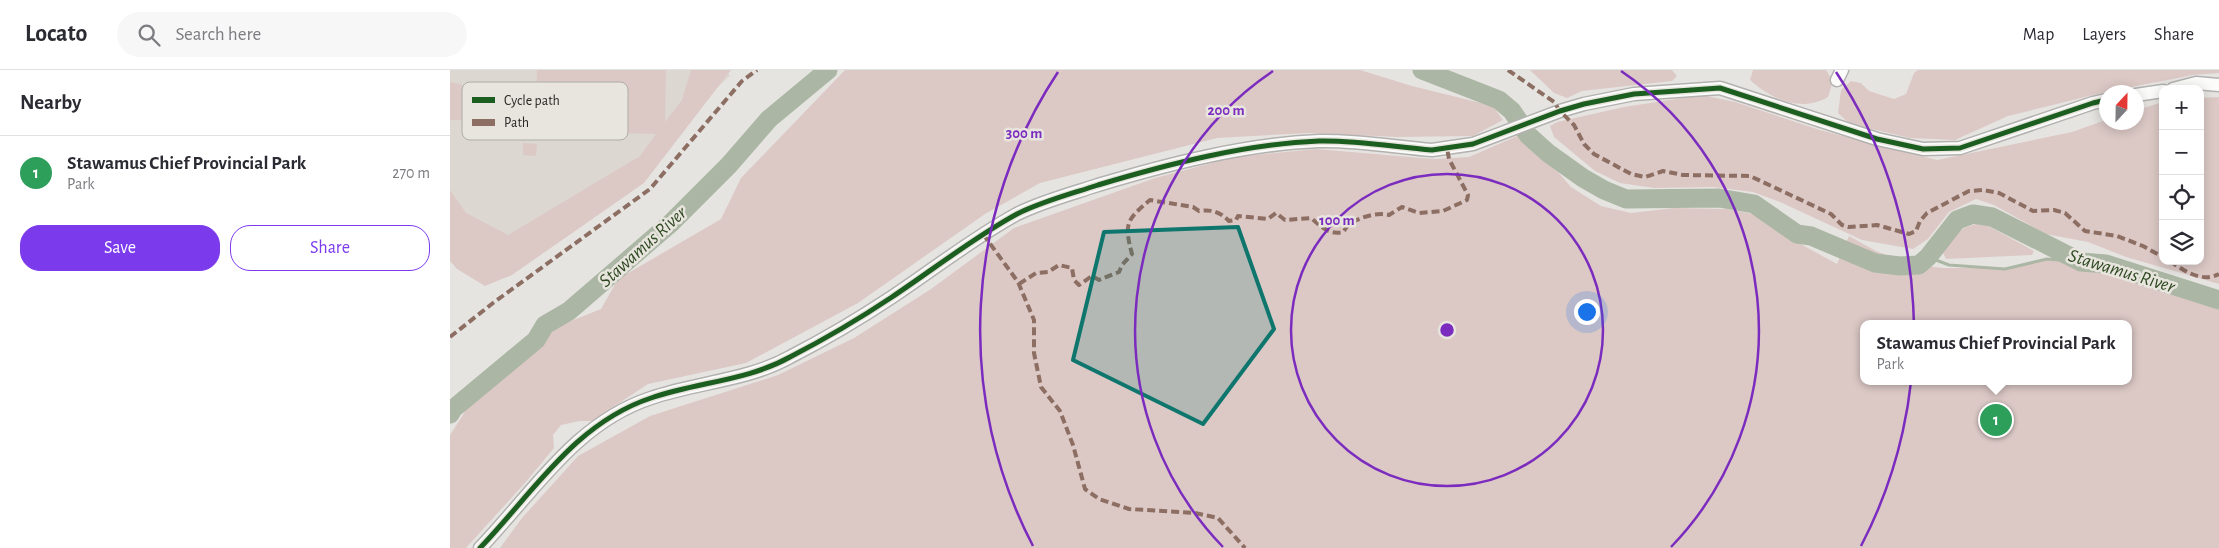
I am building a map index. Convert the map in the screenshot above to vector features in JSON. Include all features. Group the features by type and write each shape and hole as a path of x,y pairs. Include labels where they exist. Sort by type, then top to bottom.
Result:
{"street":[{"path":"2188,85 2196,83 2219,85"},
{"path":"480,548 555,464 599,424 650,398 738,378 775,366 834,334 892,297 983,234 1021,212 1055,198 1142,172 1229,152 1320,141 1432,150 1473,144 1540,118 1584,104 1634,94 1720,88 1877,139 1924,148 1960,148 2099,102"},
{"path":"2144,94 2159,92"}],"highlighted area":[{"path":"1238,227 1274,329 1203,424 1073,360 1104,232"}],"shaded area":[{"path":"450,70 727,70 730,76 564,223 478,269 450,245"},
{"path":"537,70 666,70 665,122 682,100 691,70 731,70 644,183 512,275 485,286 457,269 450,261 450,190 466,213 508,235 640,156 656,134 628,133 628,82 537,82"},
{"path":"845,70 1360,70 1412,86 1493,106 1503,120 1473,136 1397,137 1309,133 1217,138 1040,183 985,214 858,303 746,363 648,384 592,421 580,421 561,425 553,435 554,448 525,483 466,548 450,548 450,435 468,407 553,328 601,309 618,279 721,219 741,178"},
{"path":"1530,70 1672,70 1677,76 1672,81 1582,91 1567,98 1554,93"},
{"path":"1753,70 1826,70 1833,81 1828,97 1818,102 1797,104 1777,98 1758,87 1750,80"},
{"path":"1918,70 2219,70 2219,73 2193,75 2142,85 2099,85 2099,94 2008,116 1955,140 1910,138 1850,124 1838,113 1841,90 1851,81 1861,83 1869,91 1894,99 1906,94 1914,73"},
{"path":"450,82 462,85 462,120 450,120"},
{"path":"1702,95 1735,102 1820,130 1937,160 2072,132 2099,122 2099,130 2144,130 2144,108 2159,103 2159,265 2204,265 2204,98 2219,97 2219,284 2126,257 2088,242 2046,234 1994,205 1976,199 1949,212 1928,239 1913,249 1862,240 1780,202 1753,192 1713,187 1654,188 1620,183 1595,171 1554,137 1550,126 1557,122 1624,107"},
{"path":"1517,136 1558,172 1571,187 1601,206 1631,213 1674,208 1727,209 1753,214 1786,236 1837,264 1849,236 1876,251 1899,260 1920,265 1943,268 2005,268 2019,267 2048,258 2059,259 2093,254 2108,257 2191,285 2219,291 2219,548 500,548 522,518 578,456 650,416 778,375 854,338 931,289 1014,228 1155,178 1234,157 1316,149 1434,159 1469,157"},
{"path":"523,143 537,144 536,156 523,155"},
{"path":"1983,223 2034,251 2032,255 1946,259 1943,253 1951,240 1959,232 1969,226"}],"waterway":[{"name":"Stawamus River","path":"450,414 453,409 536,340 545,325 569,311 671,223 729,165 769,119 828,70"},
{"name":"Stawamus River","path":"1422,70 1499,100 1512,111 1528,135 1548,153 1583,178 1604,190 1626,199 1719,198 1754,204 1797,234 1811,236 1875,263 1900,266 1919,265 1928,257 1957,220 1973,214 1992,217 2081,262 2106,264 2219,300"},
{"path":"1928,257 1949,265 2005,269 2047,259 2081,262"}],"marked path":[{"path":"450,337 493,303 650,189 742,81 757,70"},
{"path":"1508,70 1554,102 1574,125 1584,144 1594,154 1631,174 1645,177 1663,171 1683,175 1750,176 1831,214 1842,225 1849,227 1877,225 1909,234 1916,231 1920,221 1927,213 1969,191 1983,190 1999,193 2033,211 2054,210 2065,213 2085,231 2117,236 2159,255"},
{"path":"1019,284 1036,273 1048,272 1059,265 1072,268 1074,280 1079,285 1092,276 1099,280 1119,272 1122,265 1132,254 1128,236 1129,223 1136,213 1150,200 1193,207 1199,211 1208,210 1216,212 1229,221 1236,220 1238,216 1268,219 1276,213 1285,220 1311,218 1326,230 1338,233 1343,232 1350,224 1359,219 1374,215 1389,215 1402,207 1419,213 1443,211 1467,200 1468,195 1449,159 1447,148"},
{"path":"983,234 1018,282 1034,320 1034,353 1041,387 1060,411 1073,445 1085,489 1099,499 1129,509 1195,513 1218,518 1245,548"},
{"path":"2176,265 2193,275 2206,277 2219,274"}],"cycle path":[{"path":"480,548 537,483 577,442 600,424 624,409 668,393 739,376 774,365 867,313 969,243 1017,214 1057,198 1152,170 1207,156 1291,143 1347,142 1432,150 1473,144 1560,111 1634,94 1720,88 1877,139 1923,149 1960,148 2099,102"}],"place":[{"name":"Stawamus Chief Provincial Park","path":"1996,420"}]}
